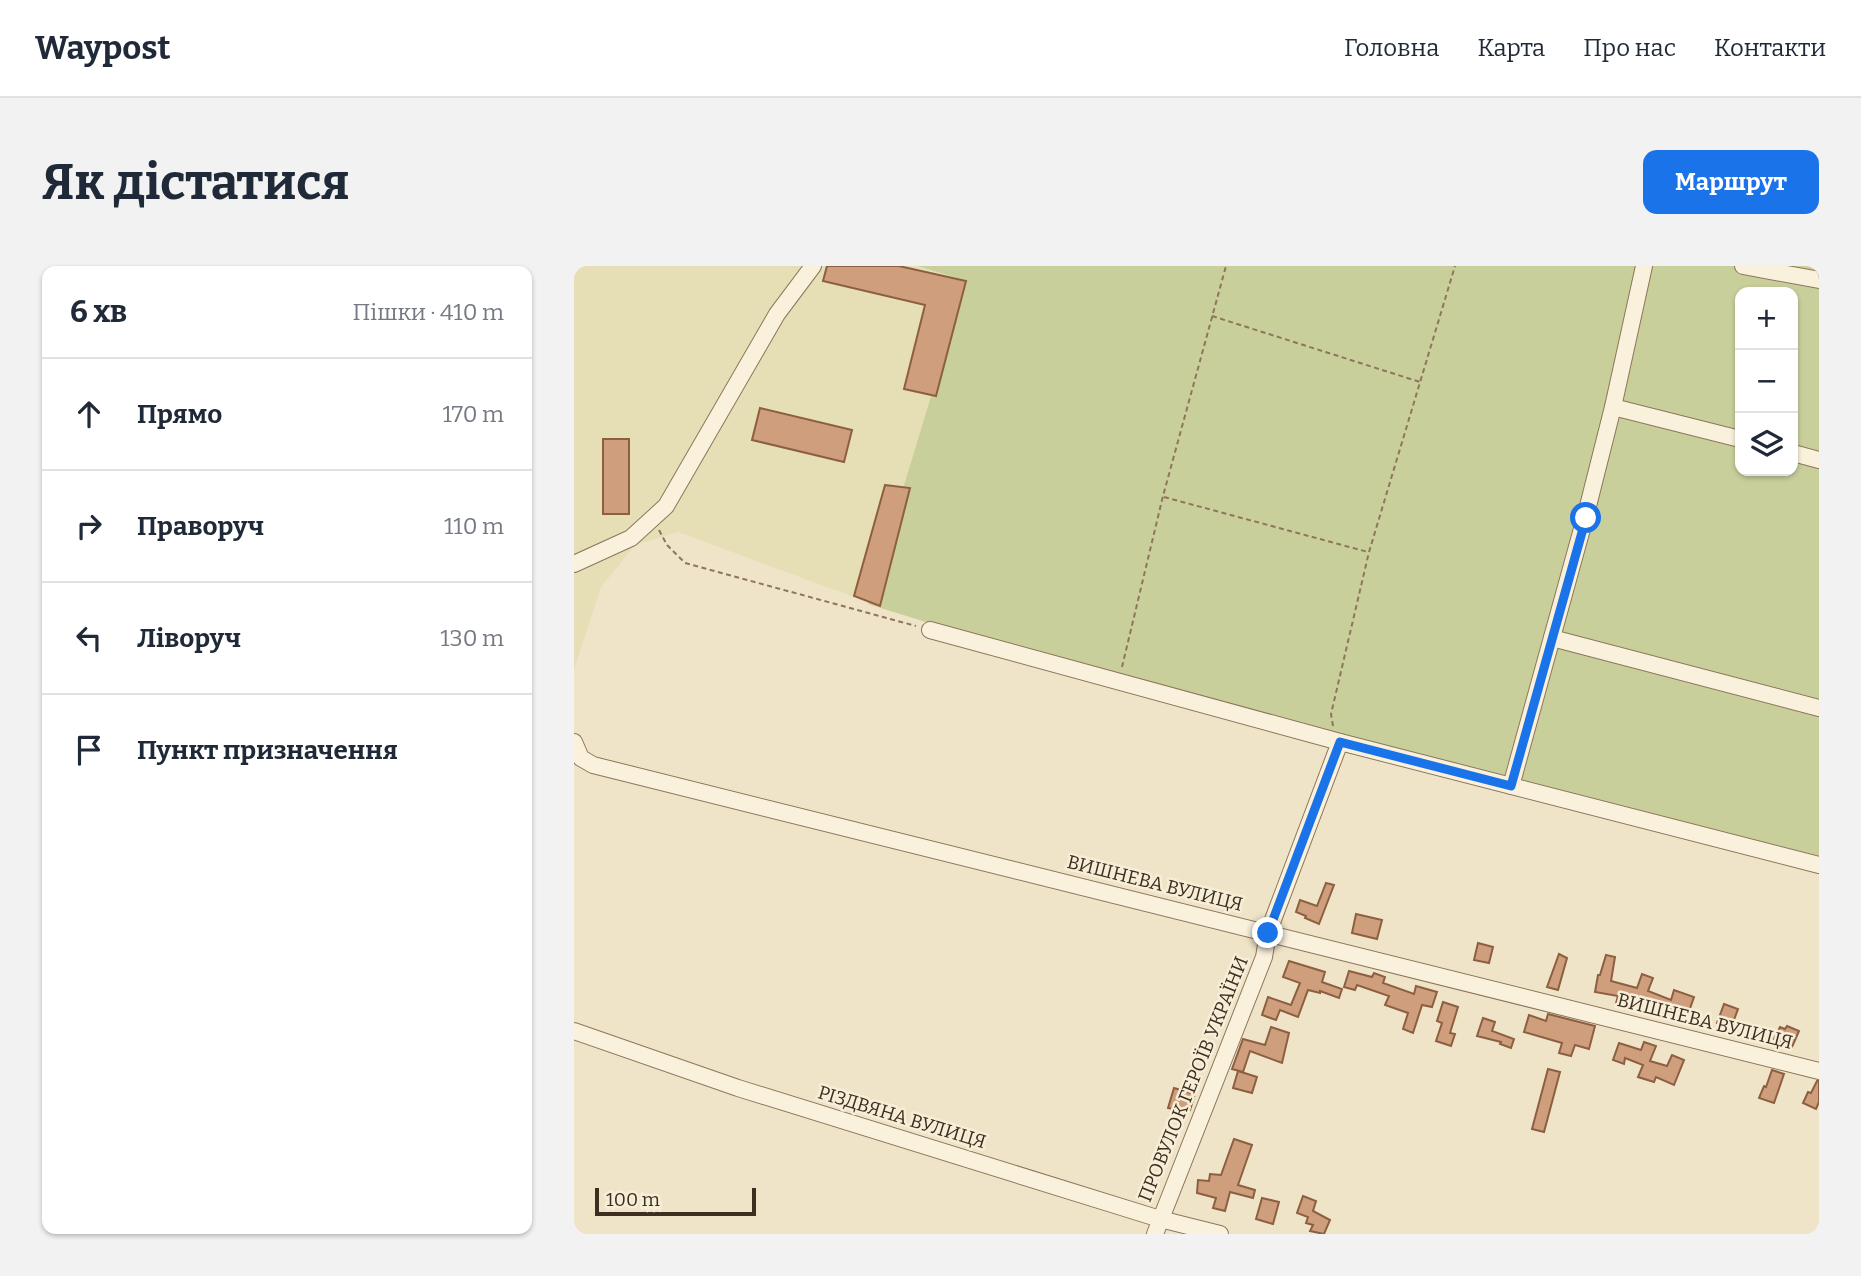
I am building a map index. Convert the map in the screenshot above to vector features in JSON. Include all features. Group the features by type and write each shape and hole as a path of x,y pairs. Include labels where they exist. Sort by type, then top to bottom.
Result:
{"street":[{"path":"574,565 631,538 666,506 777,314 813,266"},
{"path":"1511,786 1613,407 1644,266"},
{"path":"1744,266 1819,280"},
{"path":"1613,407 1735,438"},
{"path":"1798,454 1819,460"},
{"path":"930,630 1340,742 1819,865"},
{"path":"1552,638 1819,708"},
{"path":"574,742 581,758 574,774"},
{"name":"ПРОВУЛОК ГЕРОЇВ УКРАЇНИ","path":"1158,1226 1264,957 1268,933 1340,742"},
{"name":"ВИШНЕВА ВУЛИЦЯ","path":"581,758 593,765 1819,1071"},
{"name":"РІЗДВЯНА ВУЛИЦЯ","path":"574,1031 738,1088 1158,1226 1220,1234"}],"path":[{"path":"1127,684 1121,670 1163,496 1226,266"},
{"path":"1340,742 1335,738 1331,713 1369,552 1455,266"},
{"path":"1212,316 1421,382"},
{"path":"1163,496 1369,552"},
{"path":"653,518 667,545 685,563 930,630"}],"shaded area":[{"path":"574,266 918,266 966,281 886,609 678,532 635,545 601,587 574,669"}],"green space":[{"path":"918,266 1819,266 1819,865 1112,680 868,604 966,281"}],"building":[{"path":"827,266 899,266 966,281 936,396 904,389 925,305 823,281"},
{"path":"760,408 852,430 844,462 752,440"},
{"path":"603,439 629,439 629,514 603,514"},
{"path":"885,485 910,488 880,606 854,596"},
{"path":"1326,883 1334,885 1319,924 1296,912 1300,900 1317,906"},
{"path":"1356,914 1382,920 1377,939 1352,933"},
{"path":"1478,943 1493,947 1489,963 1474,960"},
{"path":"1559,954 1567,958 1558,990 1547,987"},
{"path":"1606,955 1615,957 1611,981 1637,988 1642,974 1653,978 1648,991 1671,1000 1674,990 1694,997 1688,1014 1627,994 1624,1005 1616,1003 1618,996 1595,992"},
{"path":"1289,961 1325,972 1322,982 1342,989 1339,998 1308,990 1298,1017 1280,1010 1276,1020 1262,1015 1268,997 1291,1005 1300,983 1283,977"},
{"path":"1349,971 1372,977 1374,973 1385,977 1383,983 1414,994 1416,986 1437,992 1432,1007 1422,1005 1413,1033 1403,1029 1408,1013 1385,1005 1389,996 1357,985 1355,990 1344,987"},
{"path":"1443,1002 1458,1007 1450,1033 1455,1034 1451,1046 1436,1041 1442,1023 1437,1021"},
{"path":"1724,1004 1738,1009 1731,1028 1717,1023"},
{"path":"1548,1014 1595,1026 1589,1049 1575,1045 1571,1056 1559,1053 1562,1043 1524,1032 1529,1015 1546,1021"},
{"path":"1483,1018 1495,1022 1492,1031 1514,1039 1511,1048 1500,1044 1501,1042 1477,1036"},
{"path":"1787,1026 1799,1031 1792,1047 1774,1039 1780,1027 1785,1029"},
{"path":"1271,1027 1289,1033 1282,1063 1250,1051 1243,1072 1232,1069 1243,1039 1265,1045"},
{"path":"1644,1042 1656,1046 1650,1061 1667,1066 1672,1055 1684,1060 1674,1085 1656,1077 1654,1082 1638,1077 1643,1065 1625,1058 1624,1064 1613,1060 1619,1043 1641,1050"},
{"path":"1548,1069 1560,1072 1544,1132 1532,1129"},
{"path":"1772,1070 1784,1074 1774,1103 1759,1098"},
{"path":"1238,1071 1257,1077 1252,1093 1233,1088"},
{"path":"1817,1081 1819,1102 1816,1109 1803,1103"},
{"path":"1174,1088 1195,1094 1190,1110 1168,1108"},
{"path":"1234,1139 1252,1145 1238,1185 1255,1190 1253,1198 1230,1192 1225,1211 1213,1208 1216,1198 1197,1193 1198,1180 1209,1181 1210,1174 1221,1175"},
{"path":"1303,1196 1316,1201 1313,1211 1330,1220 1324,1234 1310,1231 1313,1225 1306,1223 1308,1217 1297,1213"},
{"path":"1262,1198 1279,1202 1273,1224 1256,1219"}],"route":[{"path":"1268,933 1340,742 1511,786 1586,518"}]}
